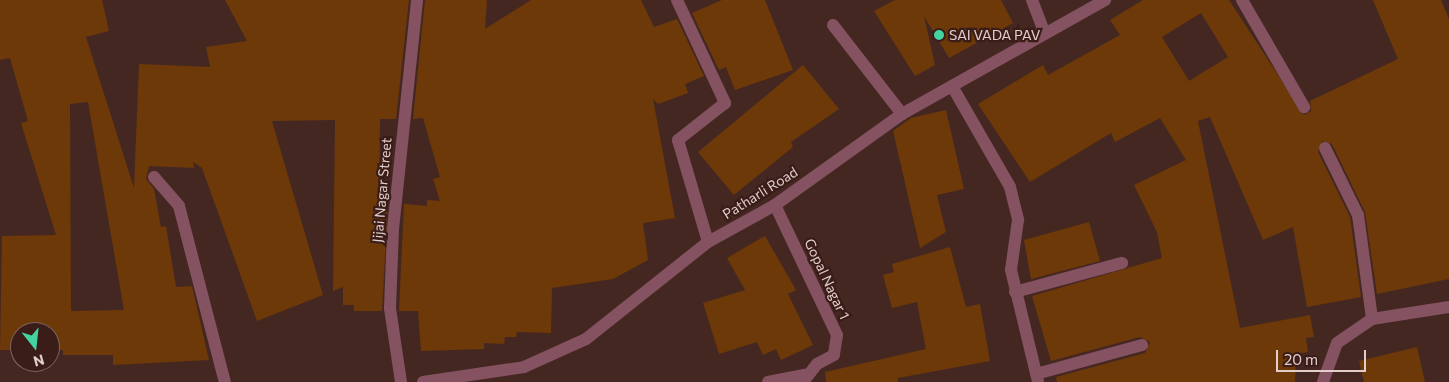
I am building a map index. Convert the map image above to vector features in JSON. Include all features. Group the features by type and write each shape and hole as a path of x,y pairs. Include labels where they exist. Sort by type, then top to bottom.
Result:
{"street":[{"name":"Jijai Nagar Street","path":"401,382 390,308 392,249 417,0"},
{"path":"676,0 725,103 678,140 708,242"},
{"path":"1032,0 1045,34"},
{"name":"Patharli Road","path":"423,382 524,367 586,339 708,242 775,205 902,114 1105,0"},
{"path":"1242,0 1304,107"},
{"path":"833,25 902,114"},
{"path":"952,86 1010,187 1018,220 1012,270 1015,292 1036,375"},
{"path":"1325,148 1358,215 1372,319"},
{"path":"154,177 178,206 225,382"},
{"name":"Gopal Nagar 1","path":"775,205 837,335 834,355 804,379"},
{"path":"1015,292 1122,263"},
{"path":"1323,382 1337,343 1372,319 1449,307"},
{"path":"1036,375 1127,342"},
{"path":"1036,375 1142,346"},
{"path":"768,382 804,379"}],"building":[{"path":"0,0 102,0 109,31 86,37 134,188 139,64 210,67 206,47 247,41 225,0 409,0 396,119 380,119 379,202 388,203 382,311 354,311 354,305 343,305 343,287 333,291 335,120 272,121 323,295 257,321 202,168 193,162 194,168 149,166 146,179 154,189 161,227 166,226 176,287 192,286 209,360 113,365 113,355 63,355 63,350 60,350 60,322 10,322 10,350 0,350 2,236 56,235 21,123 28,121 10,58 0,60","holes":["88,102 124,310 71,311 70,104"]},
{"path":"425,0 487,0 485,29 531,0 641,0 654,27 677,19 704,76 685,84 688,93 658,104 653,99 675,218 643,223 648,260 613,279 552,288 551,333 517,332 516,337 505,337 504,344 484,343 484,349 421,351 418,311 399,311 404,204 427,206 427,200 440,201 433,179 440,177 423,118 413,119"},
{"path":"722,0 765,0 793,70 735,90 726,67 719,70 692,13"},
{"name":"SAI VADA PAV","path":"895,0 1001,0 1013,23 949,58 924,16 935,65 915,76 874,11"},
{"path":"1143,0 1229,0 1304,115 1311,111 1310,101 1398,59 1373,0 1441,0 1449,19 1449,279 1377,294 1365,212 1332,144 1322,141 1318,152 1350,217 1361,297 1307,307 1293,227 1263,240 1210,117 1198,121 1240,328 1310,315 1314,337 1306,338 1308,352 1296,354 1295,382 1057,382 1056,377 1145,353 1150,342 1140,337 1051,361 1032,296 1162,258 1157,232 1134,185 1186,160 1160,118 1115,142 1111,133 1030,182 978,104 1043,65 1048,75 1120,35 1110,20","holes":["1201,13 1228,57 1189,81 1162,37"]},
{"path":"803,65 839,109 791,142 793,147 734,195 698,152"},
{"path":"946,110 964,189 937,195 946,232 920,248 893,131 911,118"},
{"path":"1089,222 1100,261 1031,279 1024,240"},
{"path":"765,236 796,290 788,294 813,345 781,360 776,349 763,355 757,342 719,354 703,303 745,290 727,258"},
{"path":"950,247 966,307 980,304 990,361 898,378 898,382 826,382 825,372 926,349 917,302 892,308 883,275 894,272 892,264"},
{"path":"1417,347 1425,382 1364,382 1359,361"}],"place":[{"name":"SAI VADA PAV","path":"939,35"}]}
